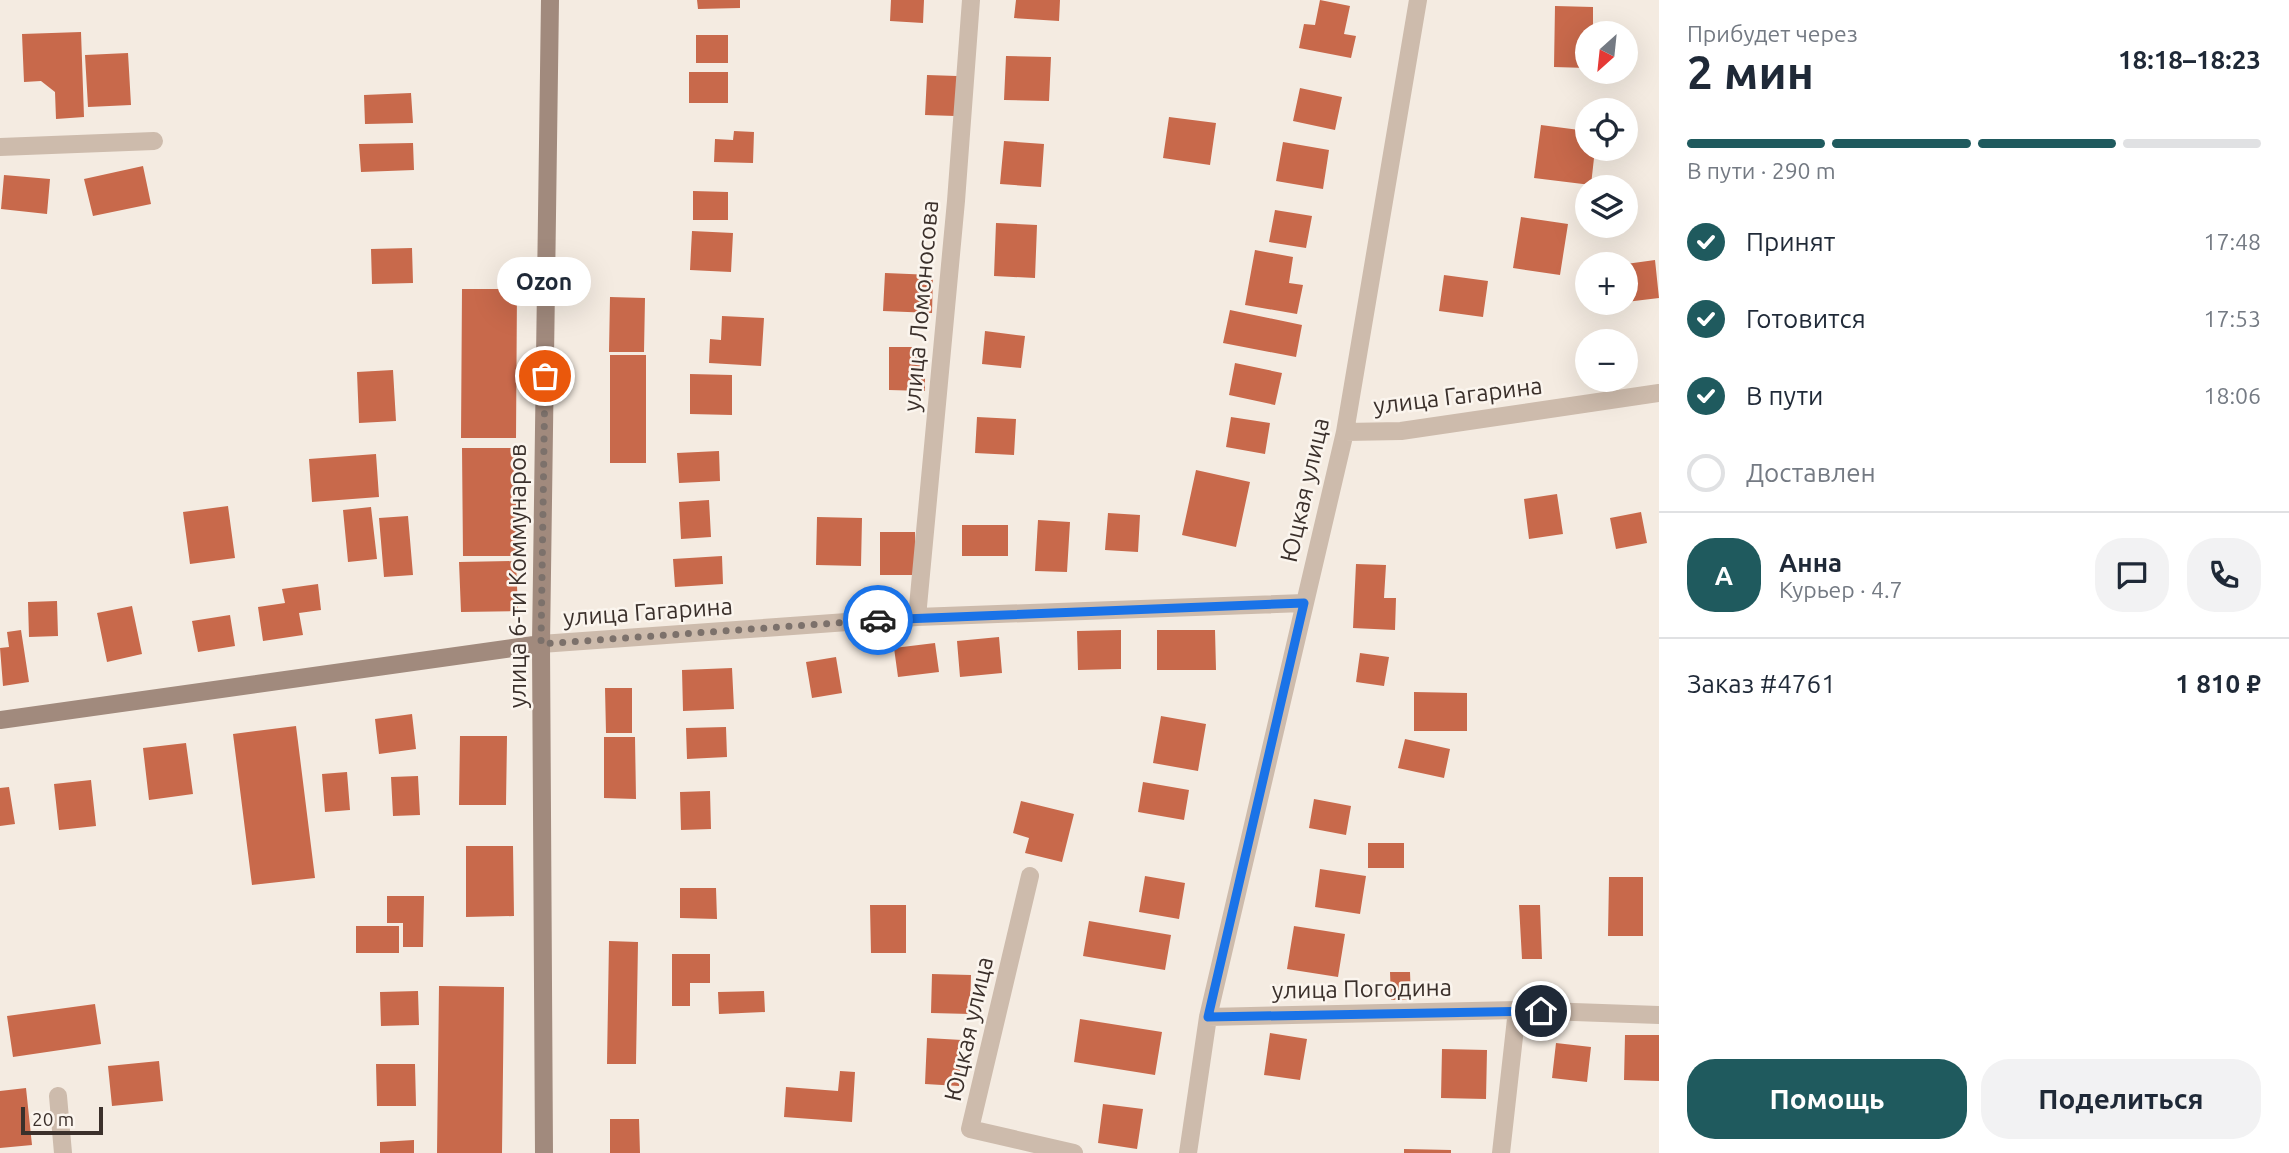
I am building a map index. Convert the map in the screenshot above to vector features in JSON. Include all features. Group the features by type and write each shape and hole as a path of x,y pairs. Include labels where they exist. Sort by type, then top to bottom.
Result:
{"main road":[{"name":"улица 6-ти Коммунаров","path":"544,1153 541,644 550,0"},
{"name":"улица Гагарина","path":"0,720 541,644"}],"street":[{"name":"улица Ломоносова","path":"918,617 956,201 971,0"},
{"name":"Юцкая улица","path":"1188,1153 1208,1017 1345,432 1418,0"},
{"path":"0,146 154,141"},
{"name":"улица Гагарина","path":"1345,432 1401,431 1659,393"},
{"name":"улица Гагарина","path":"541,644 918,617 1304,603"},
{"name":"Юцкая улица","path":"1030,876 970,1129 1074,1153"},
{"path":"1502,1153 1517,1010"},
{"name":"улица Погодина","path":"1208,1017 1517,1010 1659,1016"},
{"path":"58,1096 64,1153"}],"building":[{"path":"697,0 740,0 740,8 698,9"},
{"path":"891,0 924,0 923,23 890,21"},
{"path":"1016,0 1060,0 1059,21 1014,18"},
{"path":"1320,0 1350,6 1344,34 1356,36 1351,58 1299,48 1304,24 1315,25"},
{"path":"1555,6 1593,7 1593,21 1575,21 1575,68 1554,67"},
{"path":"81,32 84,117 56,119 55,92 41,81 24,82 22,34"},
{"path":"696,35 728,35 728,63 696,63"},
{"path":"128,53 131,105 88,107 85,55"},
{"path":"1006,56 1051,57 1049,101 1004,100"},
{"path":"689,72 728,72 728,103 689,103"},
{"path":"927,75 957,76 955,116 925,115"},
{"path":"1300,88 1342,97 1335,130 1293,121"},
{"path":"411,93 413,123 365,124 364,95"},
{"path":"1169,117 1216,123 1210,165 1163,158"},
{"path":"1541,125 1575,129 1575,161 1594,161 1592,175 1575,175 1575,183 1534,178"},
{"path":"734,131 754,132 753,163 714,162 715,139 733,140"},
{"path":"1004,141 1044,144 1041,187 1000,184"},
{"path":"1283,142 1329,150 1323,189 1276,181"},
{"path":"413,143 414,170 361,172 359,144"},
{"path":"143,166 151,204 93,216 84,179"},
{"path":"4,175 50,179 47,214 1,209"},
{"path":"693,191 728,192 728,220 693,220"},
{"path":"1275,210 1312,216 1306,248 1269,242"},
{"path":"1521,217 1568,224 1560,275 1513,268"},
{"path":"996,223 1037,225 1035,278 994,276"},
{"path":"692,231 733,233 731,272 690,270"},
{"path":"412,248 413,283 372,284 371,249"},
{"path":"1255,250 1293,257 1289,283 1303,285 1297,314 1245,305"},
{"path":"1655,260 1659,298 1638,301 1638,262"},
{"path":"885,273 933,275 932,313 883,311"},
{"path":"1444,275 1488,281 1483,317 1439,311"},
{"path":"462,289 517,289 516,438 461,438"},
{"path":"610,297 645,298 644,352 609,352"},
{"path":"1230,310 1302,325 1296,357 1223,343"},
{"path":"722,316 764,318 761,366 709,363 710,339 721,340"},
{"path":"985,331 1025,336 1021,368 982,364"},
{"path":"889,347 925,347 925,391 889,390"},
{"path":"610,355 646,355 646,463 610,463"},
{"path":"1235,363 1282,373 1275,405 1229,395"},
{"path":"393,370 396,421 359,423 357,372"},
{"path":"690,374 732,375 732,415 690,414"},
{"path":"977,417 1016,419 1014,455 975,453"},
{"path":"1231,417 1270,423 1265,454 1226,447"},
{"path":"462,448 516,448 517,556 463,556"},
{"path":"719,451 720,481 679,483 677,453"},
{"path":"376,454 379,497 312,502 309,459"},
{"path":"1196,470 1250,482 1236,547 1182,535"},
{"path":"1557,494 1563,534 1529,539 1524,499"},
{"path":"709,500 711,537 681,539 679,502"},
{"path":"228,506 235,558 190,564 183,512"},
{"path":"371,507 377,559 348,562 343,510"},
{"path":"1641,512 1647,543 1616,549 1610,518"},
{"path":"1108,513 1140,515 1138,552 1105,550"},
{"path":"408,516 413,575 384,577 379,518"},
{"path":"817,517 862,518 861,566 816,565"},
{"path":"1038,520 1070,522 1067,572 1035,571"},
{"path":"962,525 1008,525 1008,556 962,556"},
{"path":"880,532 915,532 916,575 880,575"},
{"path":"722,556 723,584 675,587 673,559"},
{"path":"516,561 518,611 461,612 459,562"},
{"path":"1356,564 1386,565 1384,598 1396,598 1395,630 1353,628"},
{"path":"318,584 321,610 299,613 303,635 263,641 258,607 285,603 282,589"},
{"path":"57,601 58,636 29,637 28,602"},
{"path":"132,606 142,654 107,662 97,613"},
{"path":"230,615 235,646 198,652 192,621"},
{"path":"21,630 29,682 3,686 0,648 9,647 7,632"},
{"path":"1121,630 1121,669 1078,670 1077,631"},
{"path":"1157,630 1215,630 1216,670 1157,670"},
{"path":"999,637 1002,673 960,677 957,641"},
{"path":"935,643 939,672 898,677 894,648"},
{"path":"1360,653 1389,657 1384,686 1356,682"},
{"path":"836,657 842,693 812,698 806,662"},
{"path":"732,668 734,709 683,711 682,670"},
{"path":"605,688 632,688 632,733 606,733"},
{"path":"1414,692 1467,693 1467,731 1414,731"},
{"path":"412,714 416,749 379,754 375,719"},
{"path":"1161,716 1206,724 1198,771 1153,763"},
{"path":"296,726 315,878 252,885 233,734"},
{"path":"726,727 727,757 687,759 686,728"},
{"path":"460,736 507,736 506,805 459,805"},
{"path":"604,737 635,737 636,799 604,798"},
{"path":"1405,739 1450,749 1444,778 1398,768"},
{"path":"186,743 193,794 149,800 143,748"},
{"path":"347,772 350,810 325,812 322,774"},
{"path":"418,776 420,815 393,816 391,777"},
{"path":"91,780 96,826 59,830 54,784"},
{"path":"1143,782 1189,790 1184,820 1138,812"},
{"path":"9,787 15,824 0,826 0,788"},
{"path":"710,791 711,829 681,830 680,792"},
{"path":"1314,799 1351,806 1346,835 1309,828"},
{"path":"1021,801 1074,814 1062,862 1025,853 1029,838 1013,833"},
{"path":"1368,843 1404,843 1404,868 1368,868"},
{"path":"466,846 513,846 514,916 466,917"},
{"path":"1320,869 1366,876 1360,914 1315,907"},
{"path":"1145,876 1185,883 1179,919 1139,912"},
{"path":"1609,877 1643,877 1643,936 1608,936"},
{"path":"680,888 716,888 717,919 680,918"},
{"path":"387,896 424,896 423,947 403,947 403,923 387,923"},
{"path":"870,905 906,905 906,953 871,953"},
{"path":"1519,905 1540,905 1542,959 1522,959"},
{"path":"1089,921 1171,935 1165,970 1083,956"},
{"path":"356,926 399,926 399,953 356,953"},
{"path":"1294,926 1345,934 1338,977 1287,969"},
{"path":"609,941 638,942 636,1064 607,1064"},
{"path":"672,954 710,954 710,983 690,983 690,1006 672,1006"},
{"path":"1390,972 1410,972 1411,999 1391,1000"},
{"path":"932,974 971,975 970,1014 931,1013"},
{"path":"439,986 504,987 502,1153 437,1153"},
{"path":"418,991 419,1025 381,1026 380,992"},
{"path":"764,991 765,1012 719,1014 718,992"},
{"path":"95,1004 101,1044 13,1057 7,1016"},
{"path":"1080,1019 1162,1032 1155,1075 1074,1062"},
{"path":"1270,1033 1307,1039 1300,1080 1264,1075"},
{"path":"1625,1035 1659,1035 1659,1081 1624,1080"},
{"path":"927,1038 962,1040 959,1086 925,1084"},
{"path":"1556,1043 1591,1047 1587,1082 1552,1078"},
{"path":"1442,1049 1487,1050 1486,1099 1441,1098"},
{"path":"159,1061 163,1101 112,1106 108,1066"},
{"path":"376,1064 415,1064 416,1106 377,1106"},
{"path":"840,1071 855,1072 852,1122 784,1117 786,1087 838,1091"},
{"path":"26,1088 32,1145 0,1148 0,1091"},
{"path":"1103,1104 1143,1109 1137,1149 1098,1143"},
{"path":"610,1119 639,1119 640,1153 610,1153"},
{"path":"414,1140 414,1153 380,1153 380,1142"},
{"path":"1404,1149 1451,1150 1451,1153 1404,1153"}],"way so far":[{"path":"545,376 541,644 878,620"}],"place":[{"name":"Ozon","path":"545,376"}],"route":[{"path":"878,620 1304,603 1208,1017 1541,1011"}]}
